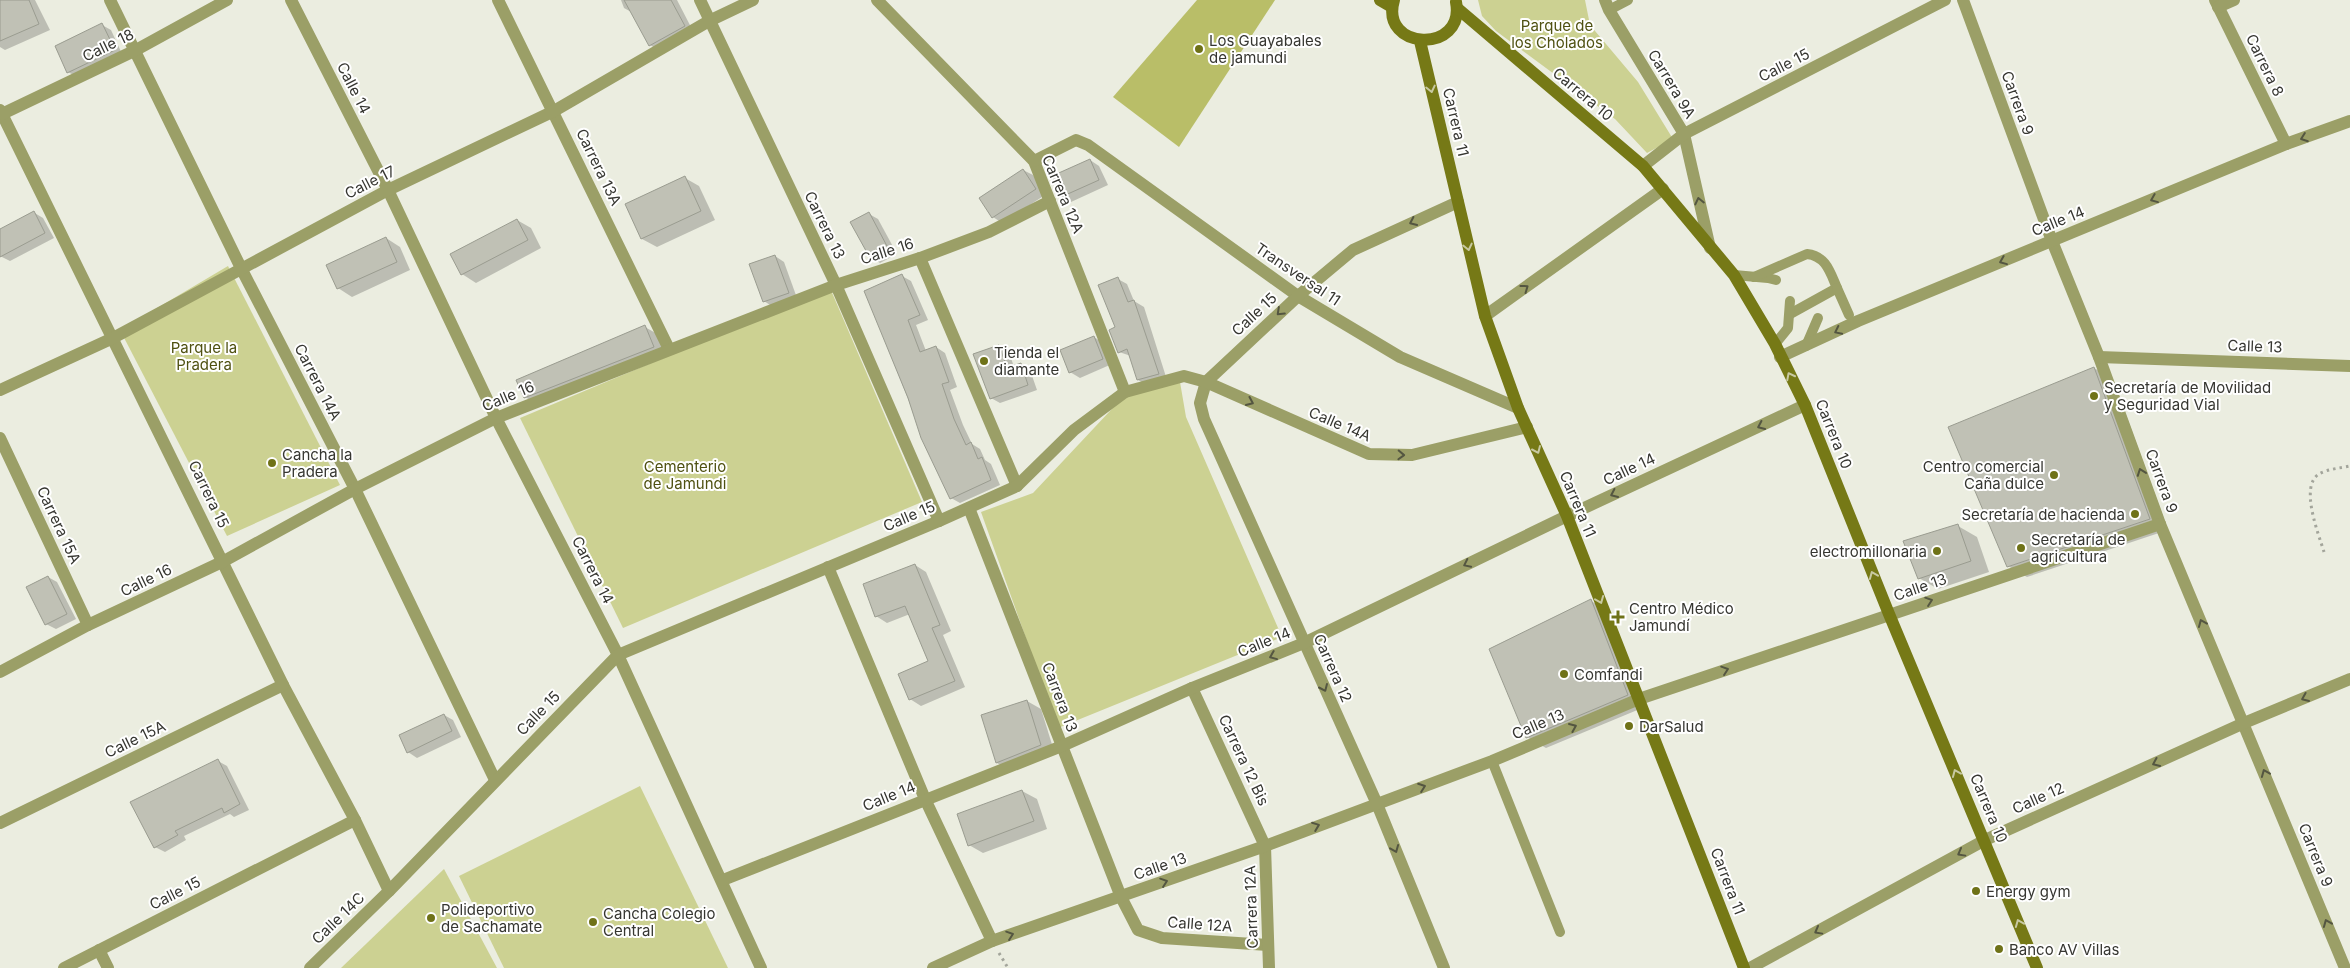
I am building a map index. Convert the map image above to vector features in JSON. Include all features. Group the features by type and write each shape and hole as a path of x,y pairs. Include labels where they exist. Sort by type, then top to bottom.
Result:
{"main road":[{"path":"1380,0 1393,4 1395,23 1405,36 1420,41 1434,40 1447,32 1455,21 1456,4"},
{"name":"Carrera 10","path":"1456,4 1643,166 1734,276 1775,344 1805,405 1889,614 2037,968"},
{"name":"Carrera 11","path":"1420,41 1485,316 1518,408 1567,516 1744,968"}],"street":[{"name":"Carrera 14A","path":"110,0 241,268 355,489 495,780"},
{"name":"Calle 18","path":"1,112 136,50 227,0"},
{"name":"Calle 14","path":"292,0 388,190"},
{"name":"Carrera 13A","path":"498,0 669,349"},
{"name":"Carrera 13","path":"700,0 836,285 939,521"},
{"name":"Calle 17","path":"0,390 114,338 388,190 554,112 709,21 753,0"},
{"name":"Carrera 12A","path":"877,0 1034,161 1125,392"},
{"name":"Calle 15","path":"1643,166 1684,134 1945,0"},
{"name":"Carrera 9","path":"1963,0 2052,241 2099,357 2160,524 2345,968"},
{"path":"2217,3 2234,0"},
{"name":"Carrera 8","path":"2217,3 2286,144"},
{"name":"Carrera 9A","path":"1607,5 1684,134 1710,248"},
{"name":"Carrera 15","path":"1,112 224,560 284,685 355,820 389,891"},
{"name":"Calle 14","path":"1780,357 1806,346 1853,318 2052,241 2286,144 2350,121"},
{"name":"Transversal 11","path":"1034,161 1076,140 1088,145 1298,296 1400,357 1518,408"},
{"path":"1485,316 1663,189"},
{"name":"Carrera 14","path":"388,190 496,418 618,655 723,880 761,968"},
{"name":"Calle 16","path":"0,672 88,625 224,560 355,489 496,418 836,285 920,258 989,232 1050,201"},
{"name":"Calle 15","path":"389,891 618,655 939,521 1017,486 1074,430 1125,392 1184,376 1206,382 1298,296 1353,250 1458,202"},
{"path":"920,258 1017,486"},
{"name":"Calle 13","path":"2099,357 2350,366"},
{"name":"Calle 14A","path":"1206,382 1369,454 1412,456 1527,427"},
{"name":"Carrera 12","path":"1206,382 1200,403 1204,419 1376,804 1444,968"},
{"name":"Calle 14","path":"723,880 1062,746 1192,688 1304,644 1567,516 1805,405"},
{"name":"Carrera 15A","path":"0,438 88,625"},
{"name":"Carrera 13","path":"969,508 1121,897"},
{"name":"Calle 13","path":"933,968 992,941 1265,846 1492,761 1639,700 2160,524"},
{"path":"828,567 925,799 992,941"},
{"name":"Calle 12","path":"1750,968 1985,840 2244,723 2350,679"},
{"name":"Calle 15A","path":"0,823 284,685"},
{"name":"Carrera 12 Bis","path":"1192,688 1265,846"},
{"name":"Calle 15","path":"64,968 355,820"},
{"name":"Carrera 12A","path":"1265,846 1269,968"},
{"name":"Calle 14C","path":"310,968 389,891"},
{"name":"Calle 12A","path":"1121,897 1138,930 1154,936 1268,945"},
{"path":"99,950 108,968"}],"lane":[{"path":"1607,5 1628,0"},
{"path":"1754,277 1807,254 1816,255 1823,260 1853,318"},
{"path":"1734,276 1776,280"},
{"path":"1790,314 1837,288"},
{"path":"1775,344 1788,328 1790,301"},
{"path":"1836,308 1853,318"},
{"path":"1806,346 1818,318"},
{"path":"1492,761 1560,932"}],"path":[{"path":"2324,552 2310,501 2312,482 2319,474 2350,466"}],"green space":[{"name":"Parque de los Cholados","path":"1478,0 1585,0 1590,25 1638,82 1673,139 1647,153 1615,119 1496,31 1482,16"},
{"name":"Parque la Pradera","path":"228,266 340,485 227,536 120,330"},
{"name":"Cementerio de Jamundi","path":"830,288 922,502 623,628 520,418"},
{"path":"1180,382 1186,417 1282,637 1058,728 981,512 1033,493 1125,395"},
{"name":"Cancha Colegio Central","path":"640,786 728,968 504,968 459,876"},
{"name":"Polideportivo de Sachamate","path":"444,869 497,968 341,968"}],"shaded area":[{"name":"Los Guayabales de jamundi","path":"1197,0 1275,0 1179,147 1113,97"}],"building":[{"path":"0,0 29,0 39,24 0,41"},
{"path":"624,0 671,0 685,26 649,46"},
{"path":"102,23 115,50 67,73 55,46"},
{"path":"1090,159 1099,180 1061,197 1052,176"},
{"path":"1023,169 1036,189 992,218 979,198"},
{"path":"685,176 701,211 641,239 625,204"},
{"path":"34,211 45,233 0,257 0,229"},
{"path":"869,212 888,248 870,258 850,222"},
{"path":"517,219 528,240 461,275 450,254"},
{"path":"386,237 397,262 337,289 326,265"},
{"path":"775,255 789,293 763,302 749,264"},
{"path":"902,274 920,315 908,320 920,352 936,346 949,382 942,384 954,419 966,445 971,442 978,459 982,457 991,480 950,499 921,438 908,398 864,291"},
{"path":"1118,277 1128,302 1134,300 1159,374 1137,380 1127,349 1118,353 1109,330 1115,327 1098,285"},
{"path":"645,325 654,347 524,398 516,380"},
{"path":"1094,336 1103,359 1069,373 1060,350"},
{"path":"999,345 1007,368 1021,363 1028,385 990,399 973,354"},
{"name":"Centro comercial Caña dulce","path":"2094,367 2150,519 2007,567 1948,427"},
{"name":"electromillonaria","path":"1958,524 1971,561 1918,579 1903,541"},
{"path":"915,564 940,625 932,628 955,681 909,700 898,674 928,661 905,606 875,617 863,584"},
{"path":"48,576 67,614 45,625 26,587"},
{"name":"Comfandi","path":"1591,599 1628,695 1526,738 1489,649"},
{"path":"1027,700 1041,745 996,763 981,715"},
{"path":"444,714 452,731 407,753 399,735"},
{"path":"218,759 240,804 224,813 222,808 175,831 178,835 154,848 130,802"},
{"path":"1022,790 1034,821 968,846 957,814"}],"place":[{"name":"Los Guayabales de jamundi","path":"1199,49"},
{"name":"Tienda el diamante","path":"984,361"},
{"name":"Secretaría de Movilidad y Seguridad Vial","path":"2094,396"},
{"name":"Cancha la Pradera","path":"272,463"},
{"name":"Centro comercial Caña dulce","path":"2054,475"},
{"name":"Secretaría de hacienda","path":"2135,514"},
{"name":"Secretaría de agricultura","path":"2021,548"},
{"name":"electromillonaria","path":"1937,551"},
{"name":"Centro Médico Jamundí","path":"1618,617"},
{"name":"Comfandi","path":"1564,674"},
{"name":"DarSalud","path":"1629,726"},
{"name":"Energy gym","path":"1976,891"},
{"name":"Polideportivo de Sachamate","path":"431,918"},
{"name":"Cancha Colegio Central","path":"593,922"},
{"name":"Banco AV Villas","path":"1999,949"}]}
